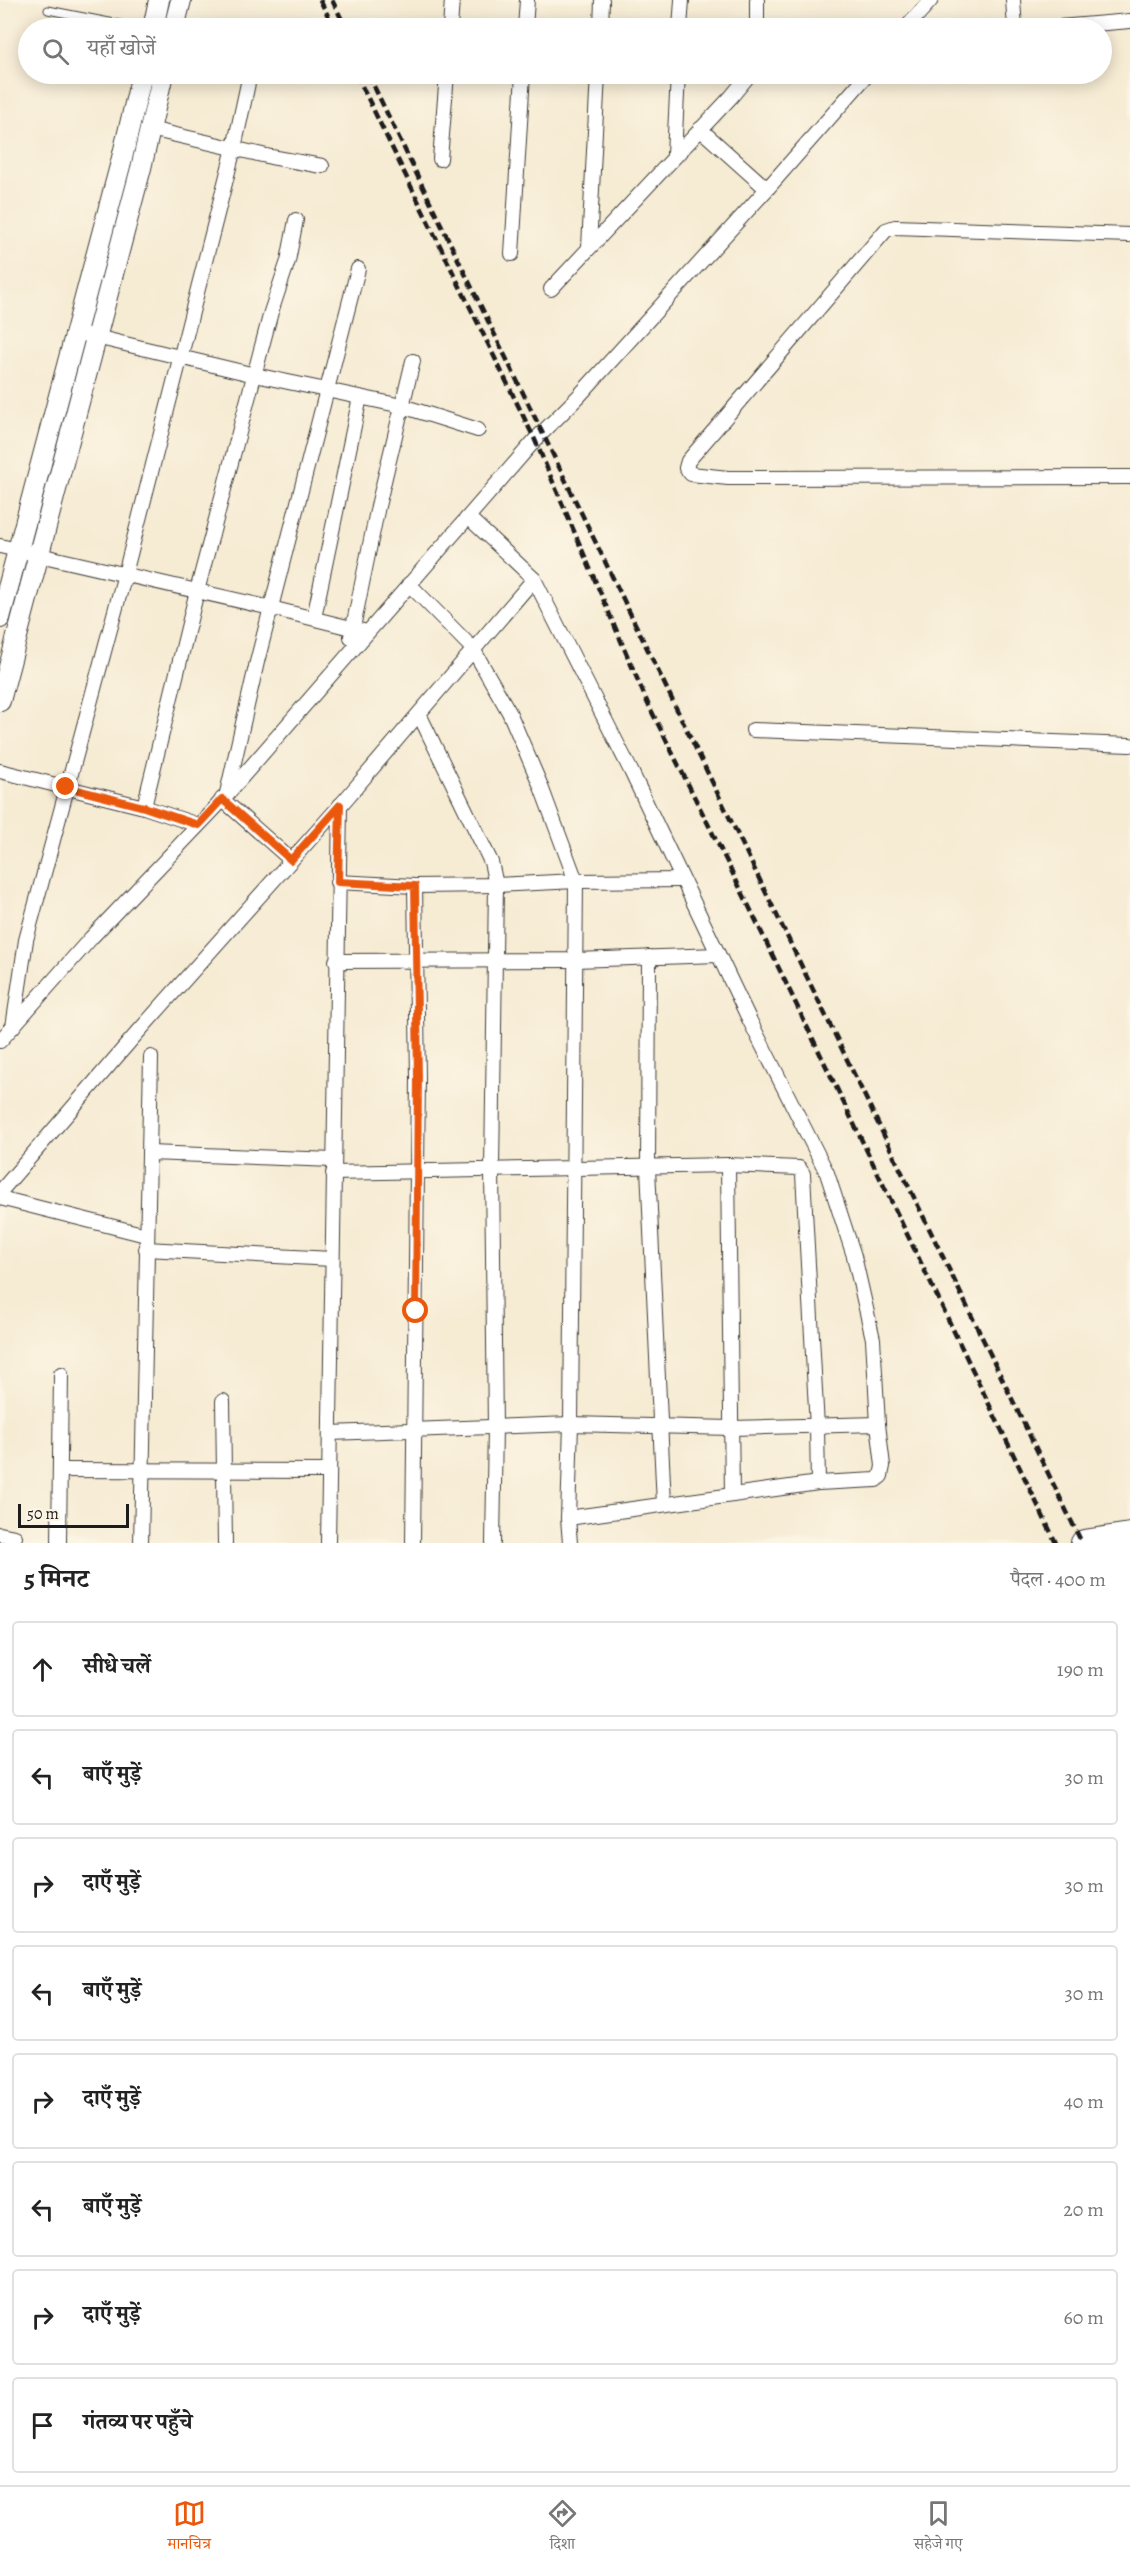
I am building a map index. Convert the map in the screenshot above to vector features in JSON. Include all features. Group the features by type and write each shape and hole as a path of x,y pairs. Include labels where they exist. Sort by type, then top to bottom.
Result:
{"highway":[{"path":"1084,1543 1130,1536"}],"main road":[{"path":"155,18 159,0"},
{"path":"176,18 181,0"},
{"path":"0,618 9,548 75,332 140,84"},
{"path":"0,702 161,84"}],"street":[{"path":"451,18 452,0"},
{"path":"526,18 527,0"},
{"path":"601,18 602,0"},
{"path":"681,18 682,0"},
{"path":"757,0 757,18"},
{"path":"915,18 931,0"},
{"path":"1013,0 1014,18"},
{"path":"1112,23 1130,21"},
{"path":"13,1027 26,940 125,574 234,148 248,84"},
{"path":"440,159 446,84"},
{"path":"512,255 522,84"},
{"path":"589,247 597,84"},
{"path":"674,155 678,84"},
{"path":"551,289 741,84"},
{"path":"0,1041 91,938 224,797 535,440 578,397 859,84"},
{"path":"150,129 322,166"},
{"path":"700,129 767,189"},
{"path":"144,807 197,591 288,261 296,220"},
{"path":"1130,235 895,227 886,230 688,461 686,468 691,474 728,478 1130,477"},
{"path":"224,797 358,269"},
{"path":"75,332 255,375 402,406 478,430"},
{"path":"348,653 413,361"},
{"path":"314,618 360,397"},
{"path":"468,517 534,579 631,771 718,955 827,1173 854,1256 869,1313 873,1339 883,1466 881,1476 871,1482 818,1483 568,1518"},
{"path":"9,548 367,632"},
{"path":"0,1192 131,1040 340,805 534,579"},
{"path":"409,584 473,649 509,712 540,784 576,881 571,1424 568,1518 570,1543"},
{"path":"419,714 491,862 496,885 497,959 492,1169 495,1427 493,1543"},
{"path":"753,730 1130,745"},
{"path":"0,771 144,807 198,825"},
{"path":"224,797 291,860"},
{"path":"328,1543 340,805"},
{"path":"338,882 415,886 682,880"},
{"path":"413,1543 417,1170 415,886"},
{"path":"336,961 575,960 718,955"},
{"path":"649,957 648,1168 664,1504"},
{"path":"141,1543 151,1057"},
{"path":"149,1153 417,1170 728,1165 800,1168 803,1174 818,1483"},
{"path":"728,1165 732,1495"},
{"path":"0,1198 146,1242 332,1259"},
{"path":"59,1543 61,1374"},
{"path":"223,1401 225,1543"},
{"path":"330,1433 571,1424 731,1428 878,1424"},
{"path":"60,1470 329,1471"},
{"path":"0,1534 15,1538"}],"lane":[{"path":"48,10 89,18"}],"railway":[{"path":"320,0 329,18"},
{"path":"332,0 341,18"},
{"path":"361,84 535,440 648,704 744,896 1056,1543"},
{"path":"373,84 1082,1543"}],"route":[{"path":"66,787 144,807 198,825 222,799 291,860 340,805 338,882 415,886 418,1077 416,1311"}]}
